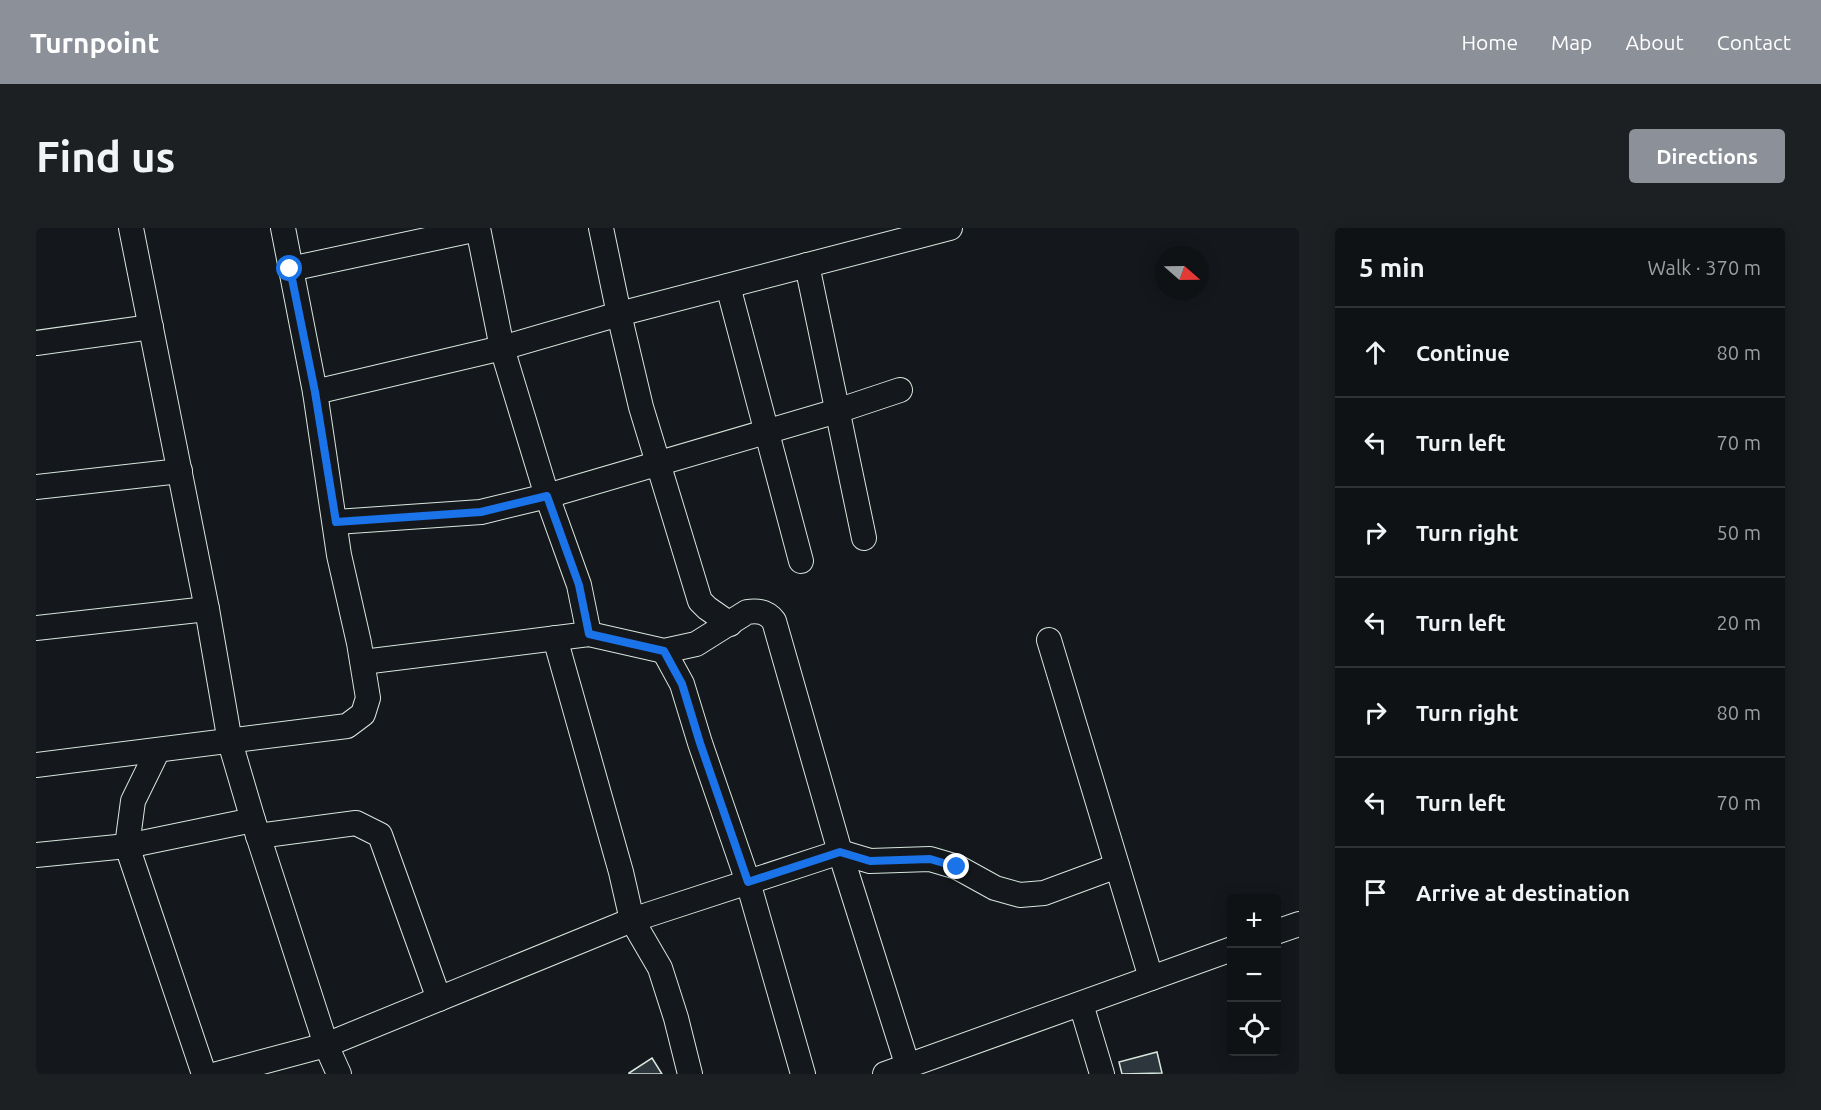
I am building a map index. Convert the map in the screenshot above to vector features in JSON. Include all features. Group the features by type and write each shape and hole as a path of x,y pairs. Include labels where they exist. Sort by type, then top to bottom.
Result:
{"street":[{"path":"130,228 207,609 230,742 255,828 326,1045 339,1074"},
{"path":"36,765 347,726 363,714 368,698 363,662 339,555 336,522 315,392 283,228"},
{"path":"290,269 478,228 502,348 547,496 579,585 589,634"},
{"path":"601,228 641,407 660,463 700,601 706,608 730,624"},
{"path":"315,392 502,348 619,314 950,228"},
{"path":"807,265 864,538"},
{"path":"728,286 801,561"},
{"path":"36,343 150,327"},
{"path":"336,522 481,512 547,496 837,411 900,390"},
{"path":"36,487 180,471"},
{"path":"36,628 207,609"},
{"path":"363,662 589,634 664,651 696,644 747,612 756,610 764,612 774,621 840,852 908,1067"},
{"path":"555,638 621,872 632,920 660,968 690,1074"},
{"path":"1049,640 1151,978"},
{"path":"664,651 682,684 748,882 803,1074"},
{"path":"158,750 133,801 127,846 204,1074"},
{"path":"36,855 127,846 255,828 356,823 380,835 439,999"},
{"path":"217,1074 326,1045 632,920 840,852 870,861 930,859 957,867 995,888 1020,895 1044,892 1117,866"},
{"path":"1281,930 1299,924"},
{"path":"885,1074 1227,950"},
{"path":"1081,1004 1102,1074"}],"building":[{"path":"1157,1052 1162,1073 1122,1074 1119,1062"},
{"path":"652,1058 662,1074 629,1074 629,1073"}],"route":[{"path":"290,269 315,392 336,522 481,512 547,496 579,585 589,634 664,651 682,684 748,882 840,852 870,861 930,859 957,867"}]}
